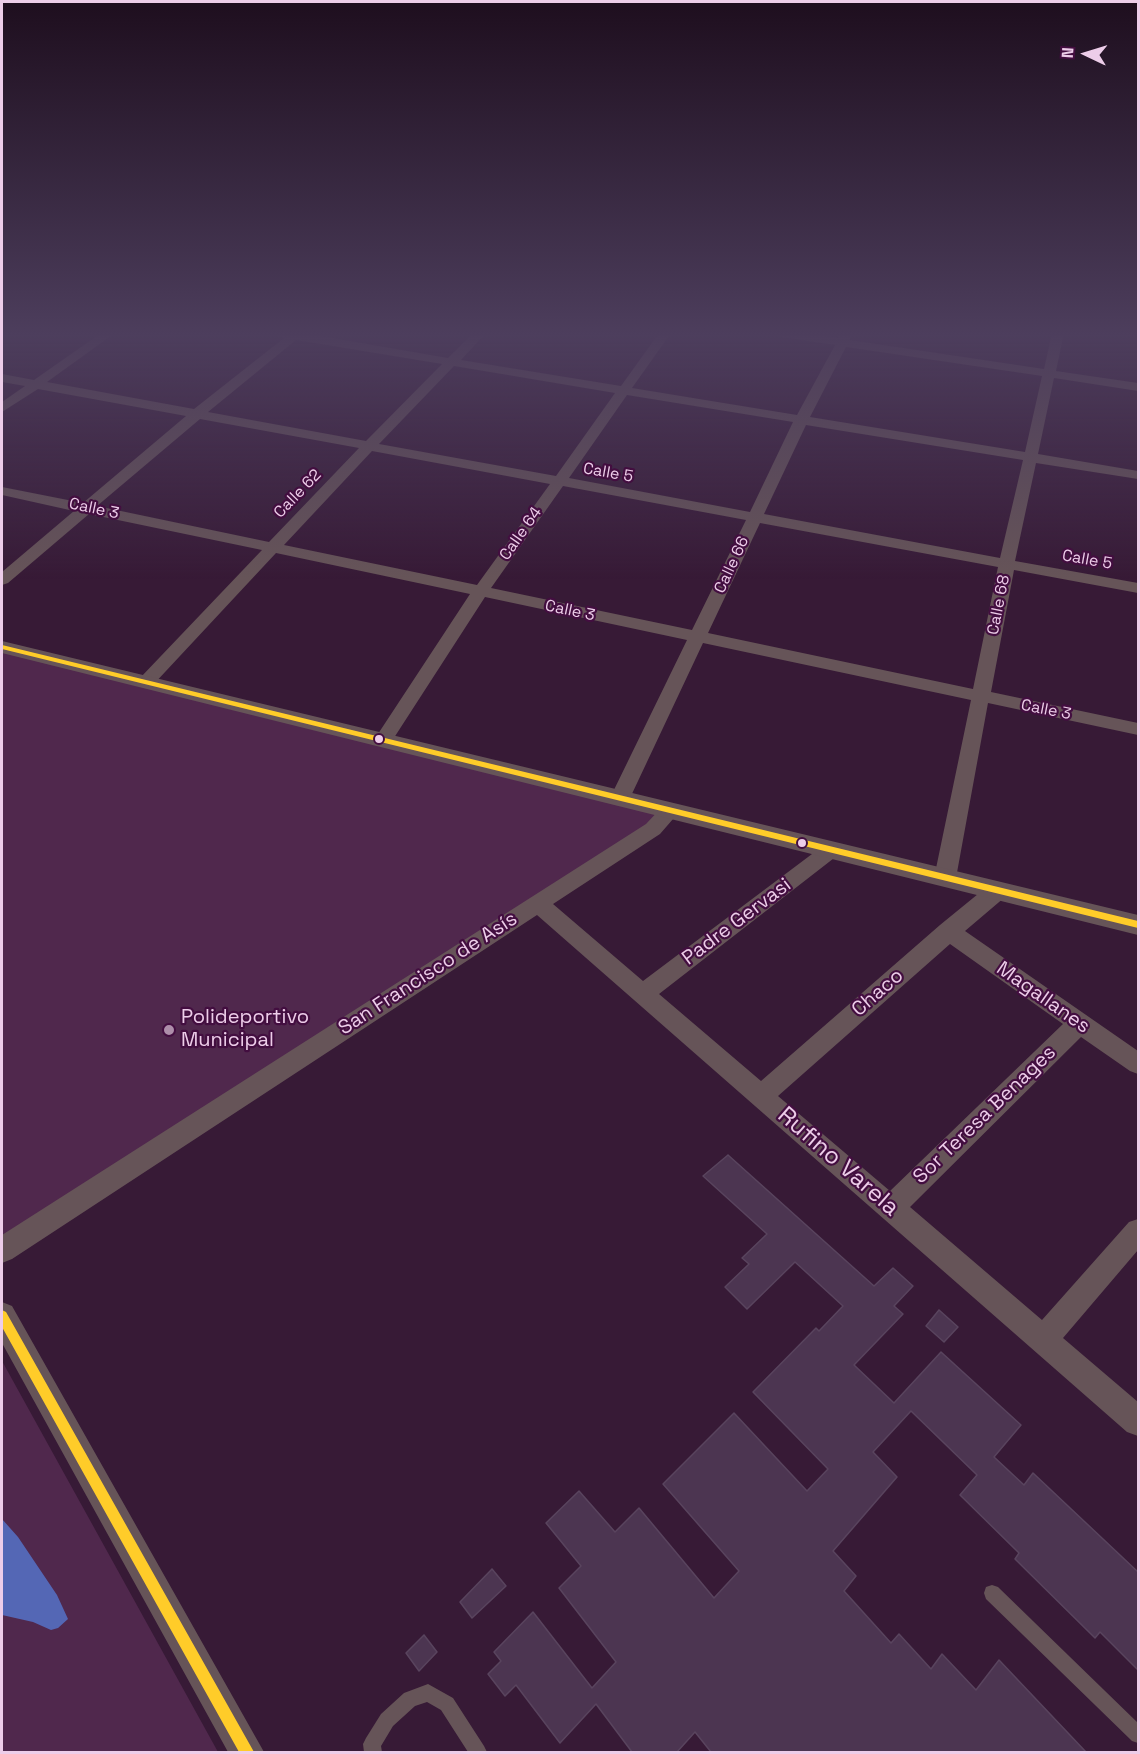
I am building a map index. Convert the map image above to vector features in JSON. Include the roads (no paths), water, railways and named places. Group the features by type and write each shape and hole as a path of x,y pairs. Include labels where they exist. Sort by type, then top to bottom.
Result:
{"street":[{"path":"2,580 196,415"},
{"name":"Calle 5","path":"202,415 1138,588"},
{"name":"Calle 62","path":"146,682 400,415"},
{"name":"Calle 64","path":"383,740 480,592 606,415"},
{"path":"763,415 1138,475"},
{"name":"Calle 66","path":"620,798 804,415"},
{"name":"Calle 68","path":"945,878 1039,415"},
{"name":"Calle 3","path":"2,491 1138,729"},
{"path":"2,647 1138,925"},
{"name":"San Francisco de Asís","path":"2,1250 653,829 670,811"},
{"name":"Padre Gervasi","path":"643,994 831,850"},
{"name":"Chaco","path":"761,1096 948,931 997,891"},
{"name":"Rufino Varela","path":"537,903 1138,1421"},
{"name":"Magallanes","path":"948,931 1138,1064"},
{"name":"Sor Teresa Benages","path":"891,1208 1080,1023"},
{"path":"1044,1339 1138,1231"},
{"path":"2,1316 247,1752"}],"lane":[{"path":"992,1593 1138,1735"},
{"path":"373,1752 372,1744 387,1720 410,1699 428,1693 447,1704 478,1752"}],"water":[{"path":"2,1519 18,1537 57,1595 68,1619 58,1628 51,1630 33,1622 2,1615"}],"place":[{"name":"Polideportivo Municipal","path":"169,1030"}]}
